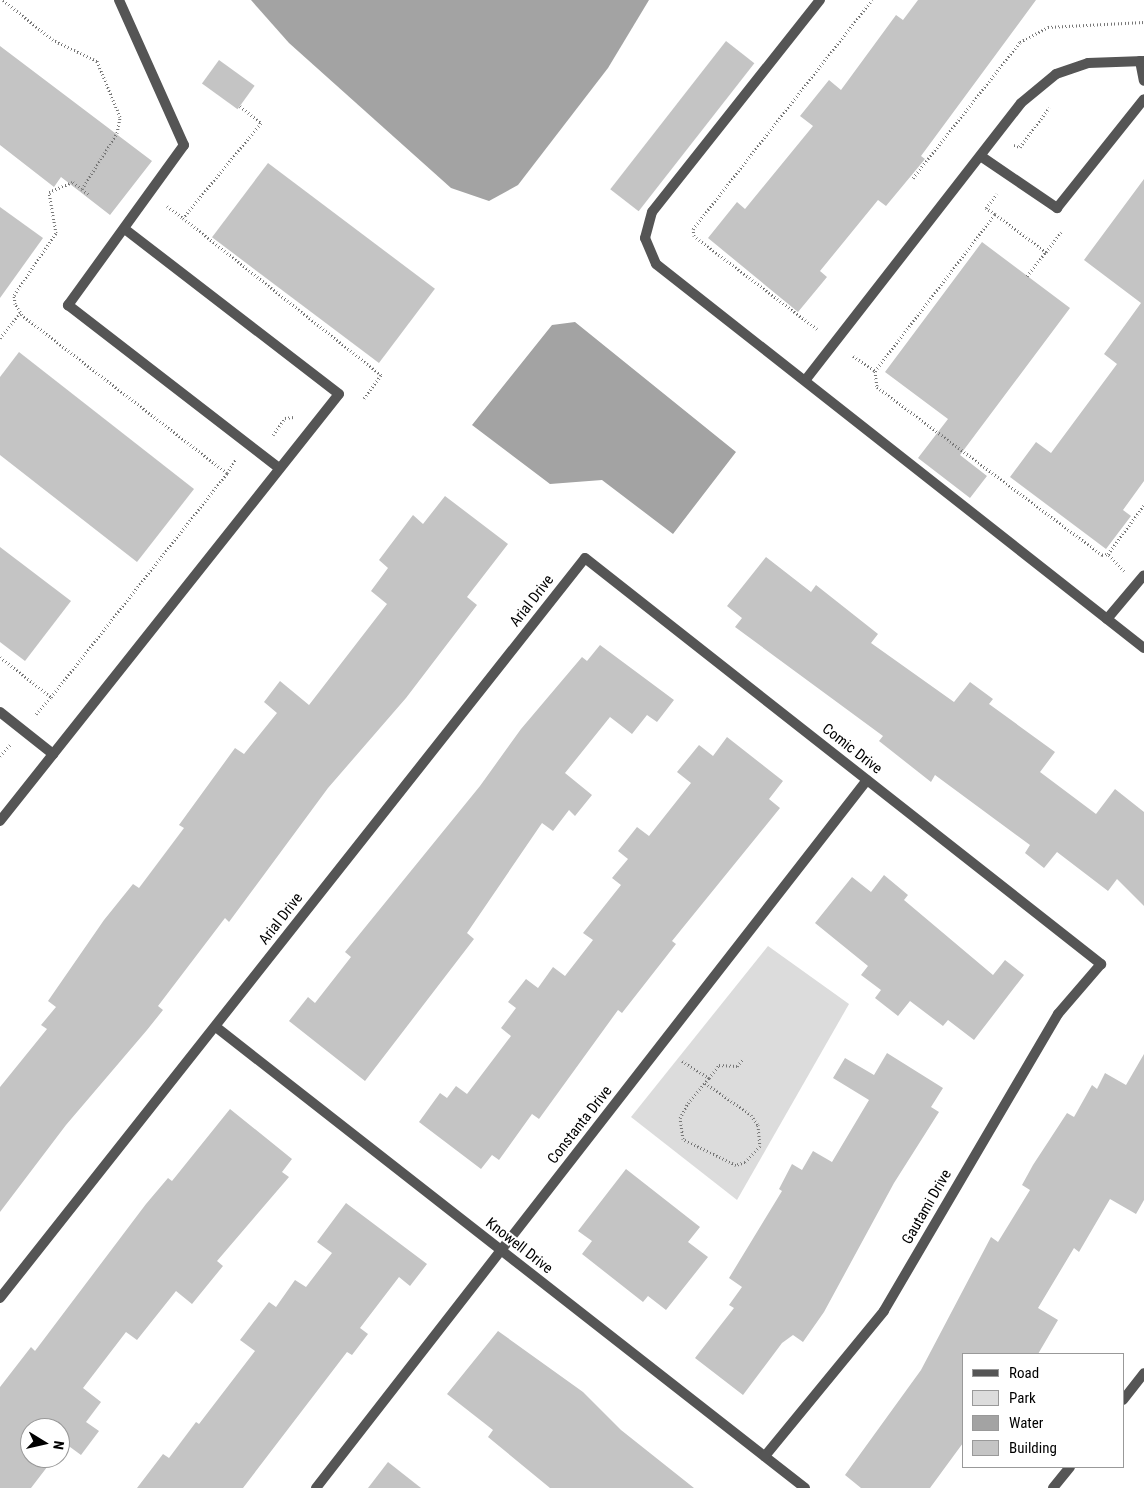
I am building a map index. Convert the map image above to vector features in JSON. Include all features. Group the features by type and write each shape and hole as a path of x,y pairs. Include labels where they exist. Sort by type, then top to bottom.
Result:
{"street":[{"path":"119,0 184,146 126,230 68,305 279,468"},
{"path":"820,0 652,212 645,238 656,264 807,378 1144,648"},
{"path":"807,378 982,157 1021,103 1056,74 1088,63 1142,61 1144,81"},
{"path":"982,157 1057,208 1144,99"},
{"path":"0,821 339,394 126,230"},
{"name":"Comic Drive","path":"584,558 1101,964"},
{"name":"Arial Drive","path":"0,1298 216,1027 584,558"},
{"path":"1107,619 1144,575"},
{"path":"0,712 53,754"},
{"name":"Constanta Drive","path":"316,1488 867,780"},
{"name":"Gautami Drive","path":"765,1456 884,1311 1058,1014 1101,964"},
{"name":"Knowell Drive","path":"216,1027 805,1488"},
{"path":"1124,1399 1144,1373"},
{"path":"1053,1488 1069,1468"}],"path":[{"path":"2,0 54,40 97,61 120,117 118,133 82,189"},
{"path":"817,330 694,236 693,229 872,0"},
{"path":"913,178 1020,42 1048,27 1144,22"},
{"path":"1014,144 1020,147 1053,101"},
{"path":"183,218 261,123 240,106"},
{"path":"88,194 73,182 48,192 56,233 14,295 20,313 227,474"},
{"path":"997,194 986,208 1046,252"},
{"path":"166,206 381,375 364,398"},
{"path":"874,371 994,214"},
{"path":"1027,276 1061,232"},
{"path":"0,338 20,313"},
{"path":"853,356 874,371 877,387 1102,555 1108,554 1144,506"},
{"path":"273,434 285,418 302,416"},
{"path":"36,714 227,474 239,455"},
{"path":"1108,554 1124,571"},
{"path":"0,657 51,697"},
{"path":"0,756 10,745"},
{"path":"705,1083 751,1115 758,1125 760,1146 744,1162 736,1165 683,1139 680,1118 705,1083 720,1065 737,1066 742,1059"},
{"path":"682,1061 709,1078"}],"green space":[{"path":"768,946 849,1004 737,1200 631,1117"}],"water":[{"path":"251,0 649,0 608,68 518,185 489,201 451,188 289,43"},
{"path":"575,322 736,452 673,534 602,480 550,484 472,425 552,325"}],"building":[{"path":"918,0 1036,0 921,156 925,159 886,206 878,200 820,271 827,277 798,312 708,238 737,202 745,209 813,126 800,116 829,80 841,90 896,15 903,20"},
{"path":"726,41 754,63 639,211 610,189"},
{"path":"0,46 152,161 110,215 61,177 54,187 0,145"},
{"path":"219,60 255,86 238,109 202,83"},
{"path":"268,163 435,289 379,363 212,237"},
{"path":"1144,179 1144,481 1123,510 1131,516 1106,549 1010,477 1036,442 1051,453 1117,364 1104,354 1141,303 1084,260"},
{"path":"0,207 43,238 0,298"},
{"path":"982,242 1070,308 960,455 987,476 970,498 918,458 948,419 885,372"},
{"path":"19,352 194,489 137,562 0,455 0,377"},
{"path":"445,496 508,544 467,597 477,605 406,698 328,788 229,922 225,918 158,1006 163,1010 66,1125 0,1212 0,1087 47,1029 41,1025 56,1007 48,1001 104,920 133,884 139,888 184,828 179,825 235,748 244,754 277,713 264,702 280,681 309,705 387,604 371,591 388,568 379,560 413,515 423,524"},
{"path":"0,547 71,601 25,661 0,642"},
{"path":"766,557 811,592 816,585 878,634 871,643 954,702 970,682 993,699 989,704 1055,752 1040,772 1096,814 1115,789 1144,812 1144,906 1117,879 1108,891 1057,852 1044,868 1025,853 1030,845 935,775 931,782 879,741 883,736 735,627 742,618 727,606"},
{"path":"600,645 674,700 657,722 647,715 632,734 610,717 565,773 592,795 575,816 569,810 553,831 542,823 467,933 474,939 365,1081 289,1021 308,997 315,1003 351,957 345,952 480,786 521,729 582,657 587,661"},
{"path":"727,737 783,781 769,799 780,808 672,941 676,944 622,1013 618,1010 539,1119 532,1114 499,1160 492,1155 481,1169 419,1122 440,1093 447,1098 456,1086 467,1094 511,1036 501,1028 516,1008 508,1002 526,979 538,988 553,967 565,976 593,940 583,933 621,885 612,878 628,859 618,851 637,827 649,836 691,783 677,772 699,745 713,756"},
{"path":"884,875 908,895 904,900 993,975 1005,960 1024,975 974,1040 948,1020 943,1026 910,1001 898,1016 875,998 881,990 861,975 868,966 815,923 852,877 871,892"},
{"path":"887,1053 943,1088 931,1107 939,1112 894,1183 824,1312 803,1342 793,1335 782,1343 743,1395 695,1358 734,1308 729,1305 742,1287 729,1278 782,1191 779,1189 792,1164 802,1170 813,1151 832,1162 869,1100 833,1078 845,1058 874,1075"},
{"path":"1144,1054 1144,1200 1136,1214 1110,1199 1079,1252 1074,1248 1038,1308 1058,1320 1039,1353 962,1353 962,1444 930,1488 861,1488 845,1475 921,1370 991,1237 998,1242 1030,1190 1022,1185 1067,1113 1074,1117 1092,1085 1097,1089 1105,1073 1126,1085"},
{"path":"230,1109 292,1159 282,1172 289,1177 217,1261 223,1266 192,1304 176,1291 137,1340 126,1332 83,1388 101,1402 86,1422 99,1431 81,1455 70,1447 70,1418 20,1418 20,1468 46,1468 31,1488 0,1488 0,1387 31,1347 35,1351 146,1204 168,1178 172,1181"},
{"path":"626,1169 700,1227 688,1242 708,1257 666,1310 648,1296 643,1302 582,1254 592,1241 578,1231"},
{"path":"346,1203 427,1264 410,1286 399,1277 360,1328 368,1334 352,1355 347,1352 243,1488 137,1488 163,1454 169,1458 196,1422 199,1424 255,1351 240,1340 269,1302 276,1307 295,1280 306,1287 332,1253 317,1242"},
{"path":"498,1331 583,1392 621,1430 694,1488 550,1488 488,1437 493,1430 447,1394"},
{"path":"388,1462 421,1488 368,1488"}]}
